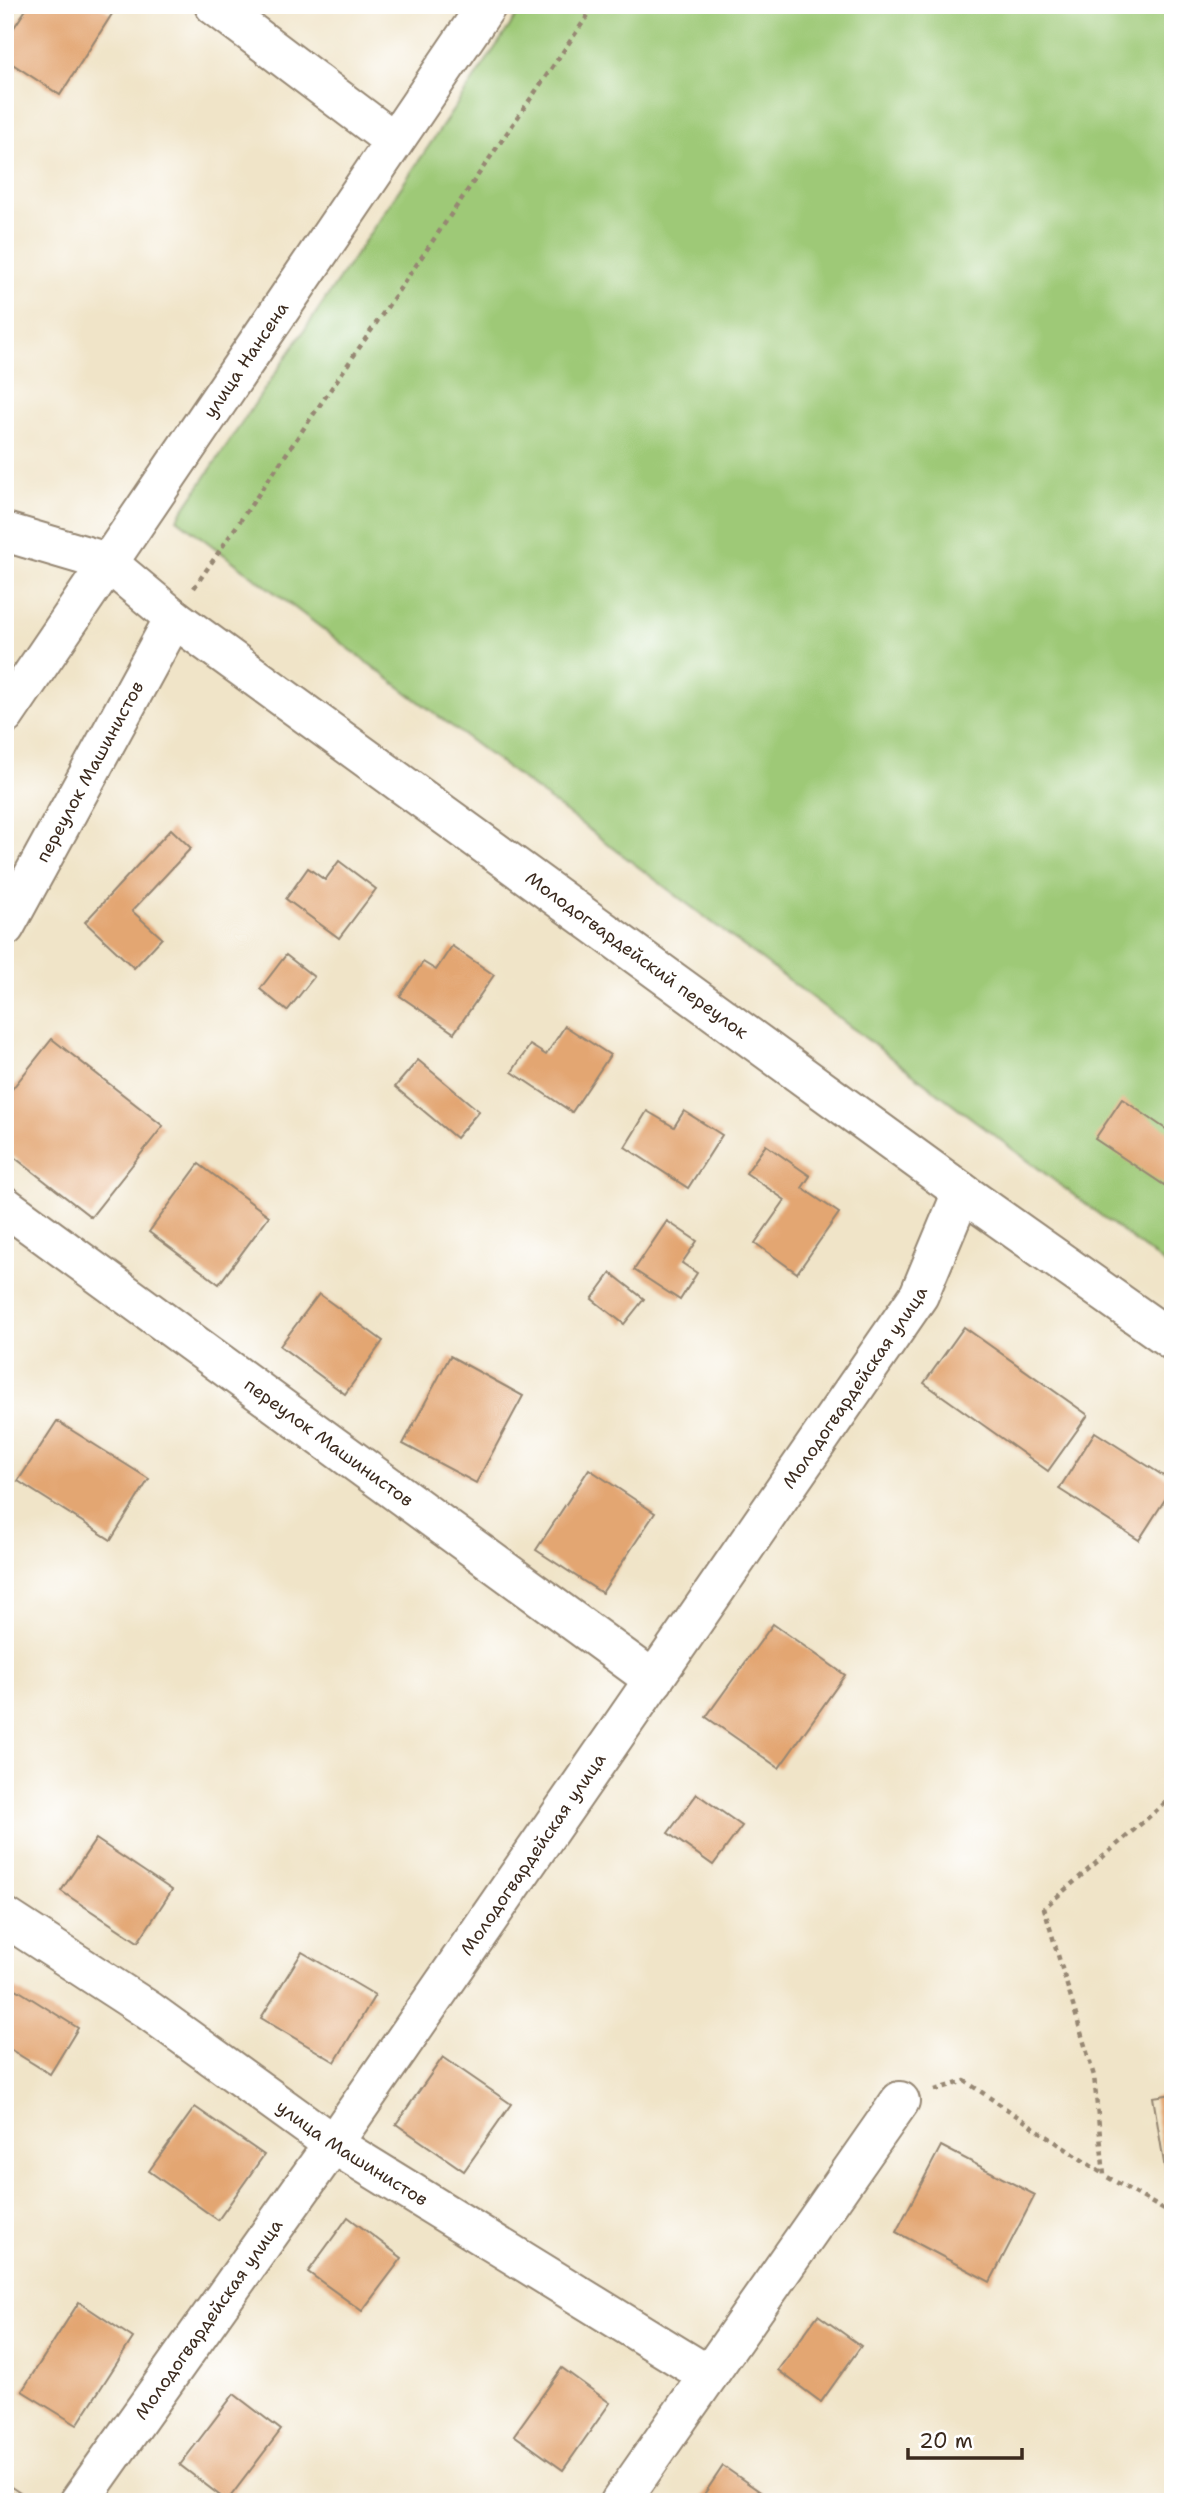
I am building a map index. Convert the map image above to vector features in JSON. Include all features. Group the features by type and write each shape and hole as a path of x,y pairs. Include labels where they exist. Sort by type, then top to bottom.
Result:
{"street":[{"path":"215,5 394,141"},
{"name":"улица Нансена","path":"5,715 487,5"},
{"path":"5,532 107,562"},
{"name":"Молодогвардейский переулок","path":"107,562 174,618 962,1192 1173,1341"},
{"name":"переулок Машинистов","path":"5,927 174,618"},
{"name":"Молодогвардейская улица","path":"79,2502 333,2144 919,1295 962,1192"},
{"name":"переулок Машинистов","path":"5,1206 654,1679"},
{"name":"улица Машинистов","path":"5,1917 148,2010 333,2144 708,2375"},
{"path":"620,2502 900,2101"}],"path":[{"path":"174,618 595,5"},
{"path":"1104,2175 1094,2076 1044,1908 1173,1797"},
{"path":"900,2101 965,2081 1104,2175 1173,2216"}],"green space":[{"path":"524,5 1173,5 1173,1270 177,519"}],"building":[{"path":"29,5 98,5 112,14 60,95 5,59 5,41"},
{"path":"171,829 191,848 132,911 162,938 134,968 85,922"},
{"path":"339,861 376,889 339,938 286,899 308,868 325,880"},
{"path":"452,946 494,975 454,1033 400,996 423,962 436,970"},
{"path":"286,955 314,977 287,1011 260,989"},
{"path":"565,1026 610,1055 572,1112 512,1072 530,1045 546,1055"},
{"path":"52,1039 163,1126 91,1217 5,1150 5,1098"},
{"path":"418,1060 479,1111 456,1138 395,1087"},
{"path":"1122,1099 1173,1134 1173,1172 1164,1185 1095,1139"},
{"path":"647,1111 674,1127 684,1111 722,1135 688,1188 625,1147"},
{"path":"766,1145 810,1176 802,1188 839,1213 797,1273 755,1243 785,1200 746,1173"},
{"path":"199,1164 269,1216 219,1284 149,1232"},
{"path":"667,1221 697,1241 682,1263 697,1273 680,1300 634,1270"},
{"path":"611,1273 644,1299 624,1324 592,1299"},
{"path":"319,1294 383,1341 345,1394 280,1346"},
{"path":"964,1327 1088,1415 1048,1471 924,1383"},
{"path":"450,1356 523,1396 476,1483 403,1444"},
{"path":"57,1421 149,1479 111,1540 18,1481"},
{"path":"1095,1432 1173,1482 1173,1487 1139,1540 1059,1489"},
{"path":"589,1469 655,1513 602,1593 536,1550"},
{"path":"773,1624 845,1675 779,1768 706,1717"},
{"path":"697,1794 742,1826 713,1865 668,1833"},
{"path":"96,1839 172,1890 138,1942 61,1891"},
{"path":"302,1952 375,1995 335,2062 261,2018"},
{"path":"5,1982 78,2028 50,2074 5,2046"},
{"path":"443,2057 511,2104 464,2171 396,2124"},
{"path":"1173,2094 1173,2174 1166,2175 1153,2097"},
{"path":"195,2107 264,2155 218,2220 149,2171"},
{"path":"941,2146 1035,2195 990,2282 896,2232"},
{"path":"348,2217 402,2258 362,2311 308,2272"},
{"path":"79,2302 133,2338 77,2425 22,2391"},
{"path":"818,2315 861,2346 821,2402 778,2370"},
{"path":"562,2368 610,2403 563,2470 514,2435"},
{"path":"234,2394 281,2430 227,2501 180,2465"},
{"path":"723,2466 775,2502 699,2502"},
{"path":"5,2483 28,2498 26,2502 5,2502"}]}
